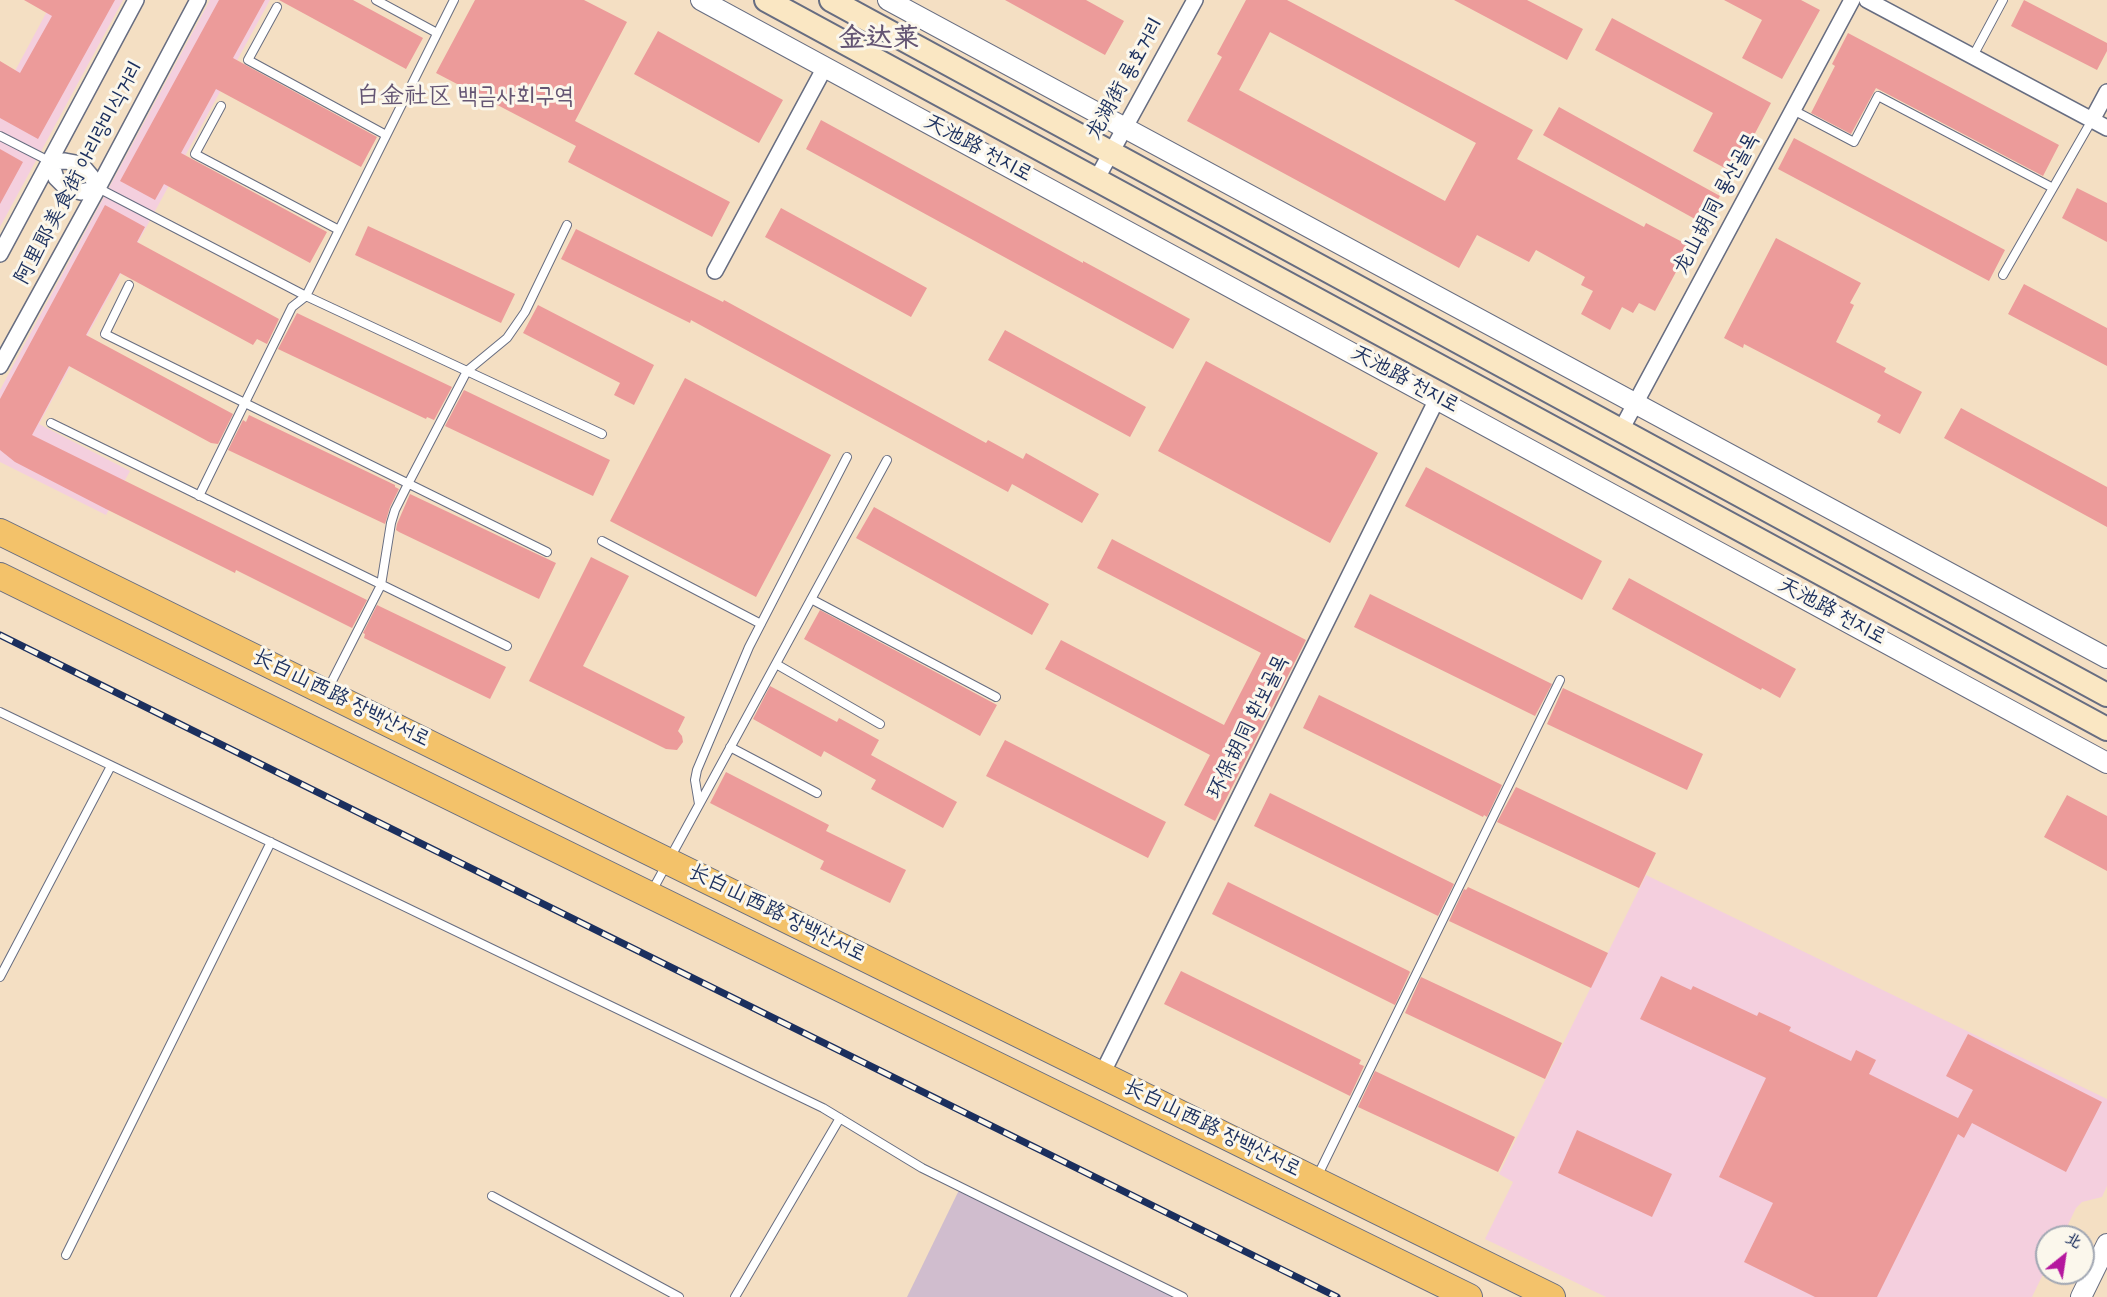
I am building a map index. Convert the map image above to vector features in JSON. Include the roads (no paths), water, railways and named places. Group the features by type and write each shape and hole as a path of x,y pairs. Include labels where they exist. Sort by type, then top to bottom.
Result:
{"main road":[{"name":"天池路 천지로","path":"766,0 2107,729"},
{"path":"831,0 2107,695"},
{"name":"长白山西路 장백산서로","path":"0,532 1552,1297"},
{"name":"长白山西路 장백산서로","path":"0,576 1469,1297"}],"street":[{"name":"阿里郎美食街 아리랑미식거리","path":"0,255 136,0"},
{"name":"阿里郎美食街 아리랑미식거리","path":"0,366 198,0"},
{"name":"天池路 천지로","path":"700,0 2107,763"},
{"path":"888,0 2107,658"},
{"name":"龙湖街 룡호거리","path":"1096,180 1195,0"},
{"name":"龙山胡同 룡산골목","path":"1621,430 1852,0"},
{"path":"1867,0 2107,128"},
{"path":"715,271 825,67"},
{"path":"2092,120 2107,92"},
{"path":"65,161 81,164 98,188 81,192 66,188 56,178 51,162 65,161"},
{"name":"环保胡同 환보골목","path":"1101,1076 1437,399"},
{"path":"2081,1297 2107,1244"}],"lane":[{"path":"376,0 437,33"},
{"path":"199,496 292,307 306,296 454,0"},
{"path":"1973,56 2003,0"},
{"path":"277,7 249,60 386,135"},
{"path":"1793,110 1854,142 1878,96 2053,188"},
{"path":"221,106 195,154 339,230"},
{"path":"2003,275 2092,120"},
{"path":"0,136 51,162"},
{"path":"98,188 306,296 602,434"},
{"path":"326,693 381,585 394,510 467,371 507,338 515,327 525,312 567,225"},
{"path":"129,285 105,334 547,552"},
{"path":"51,423 507,646"},
{"path":"699,804 695,780 697,771 749,647 847,457"},
{"path":"650,895 887,460"},
{"path":"602,541 761,624"},
{"path":"811,599 996,697"},
{"path":"776,664 880,724"},
{"path":"1315,1181 1560,680"},
{"path":"0,712 823,1108 922,1168 1183,1297"},
{"path":"730,747 818,793"},
{"path":"0,977 111,766"},
{"path":"66,1255 271,842"},
{"path":"735,1297 840,1118"},
{"path":"492,1196 679,1297"}],"railway":[{"path":"0,635 1337,1297"}],"district":[{"name":"金达莱","path":"879,42"},
{"name":"白金社区 백금사회구역","path":"465,99"}]}
